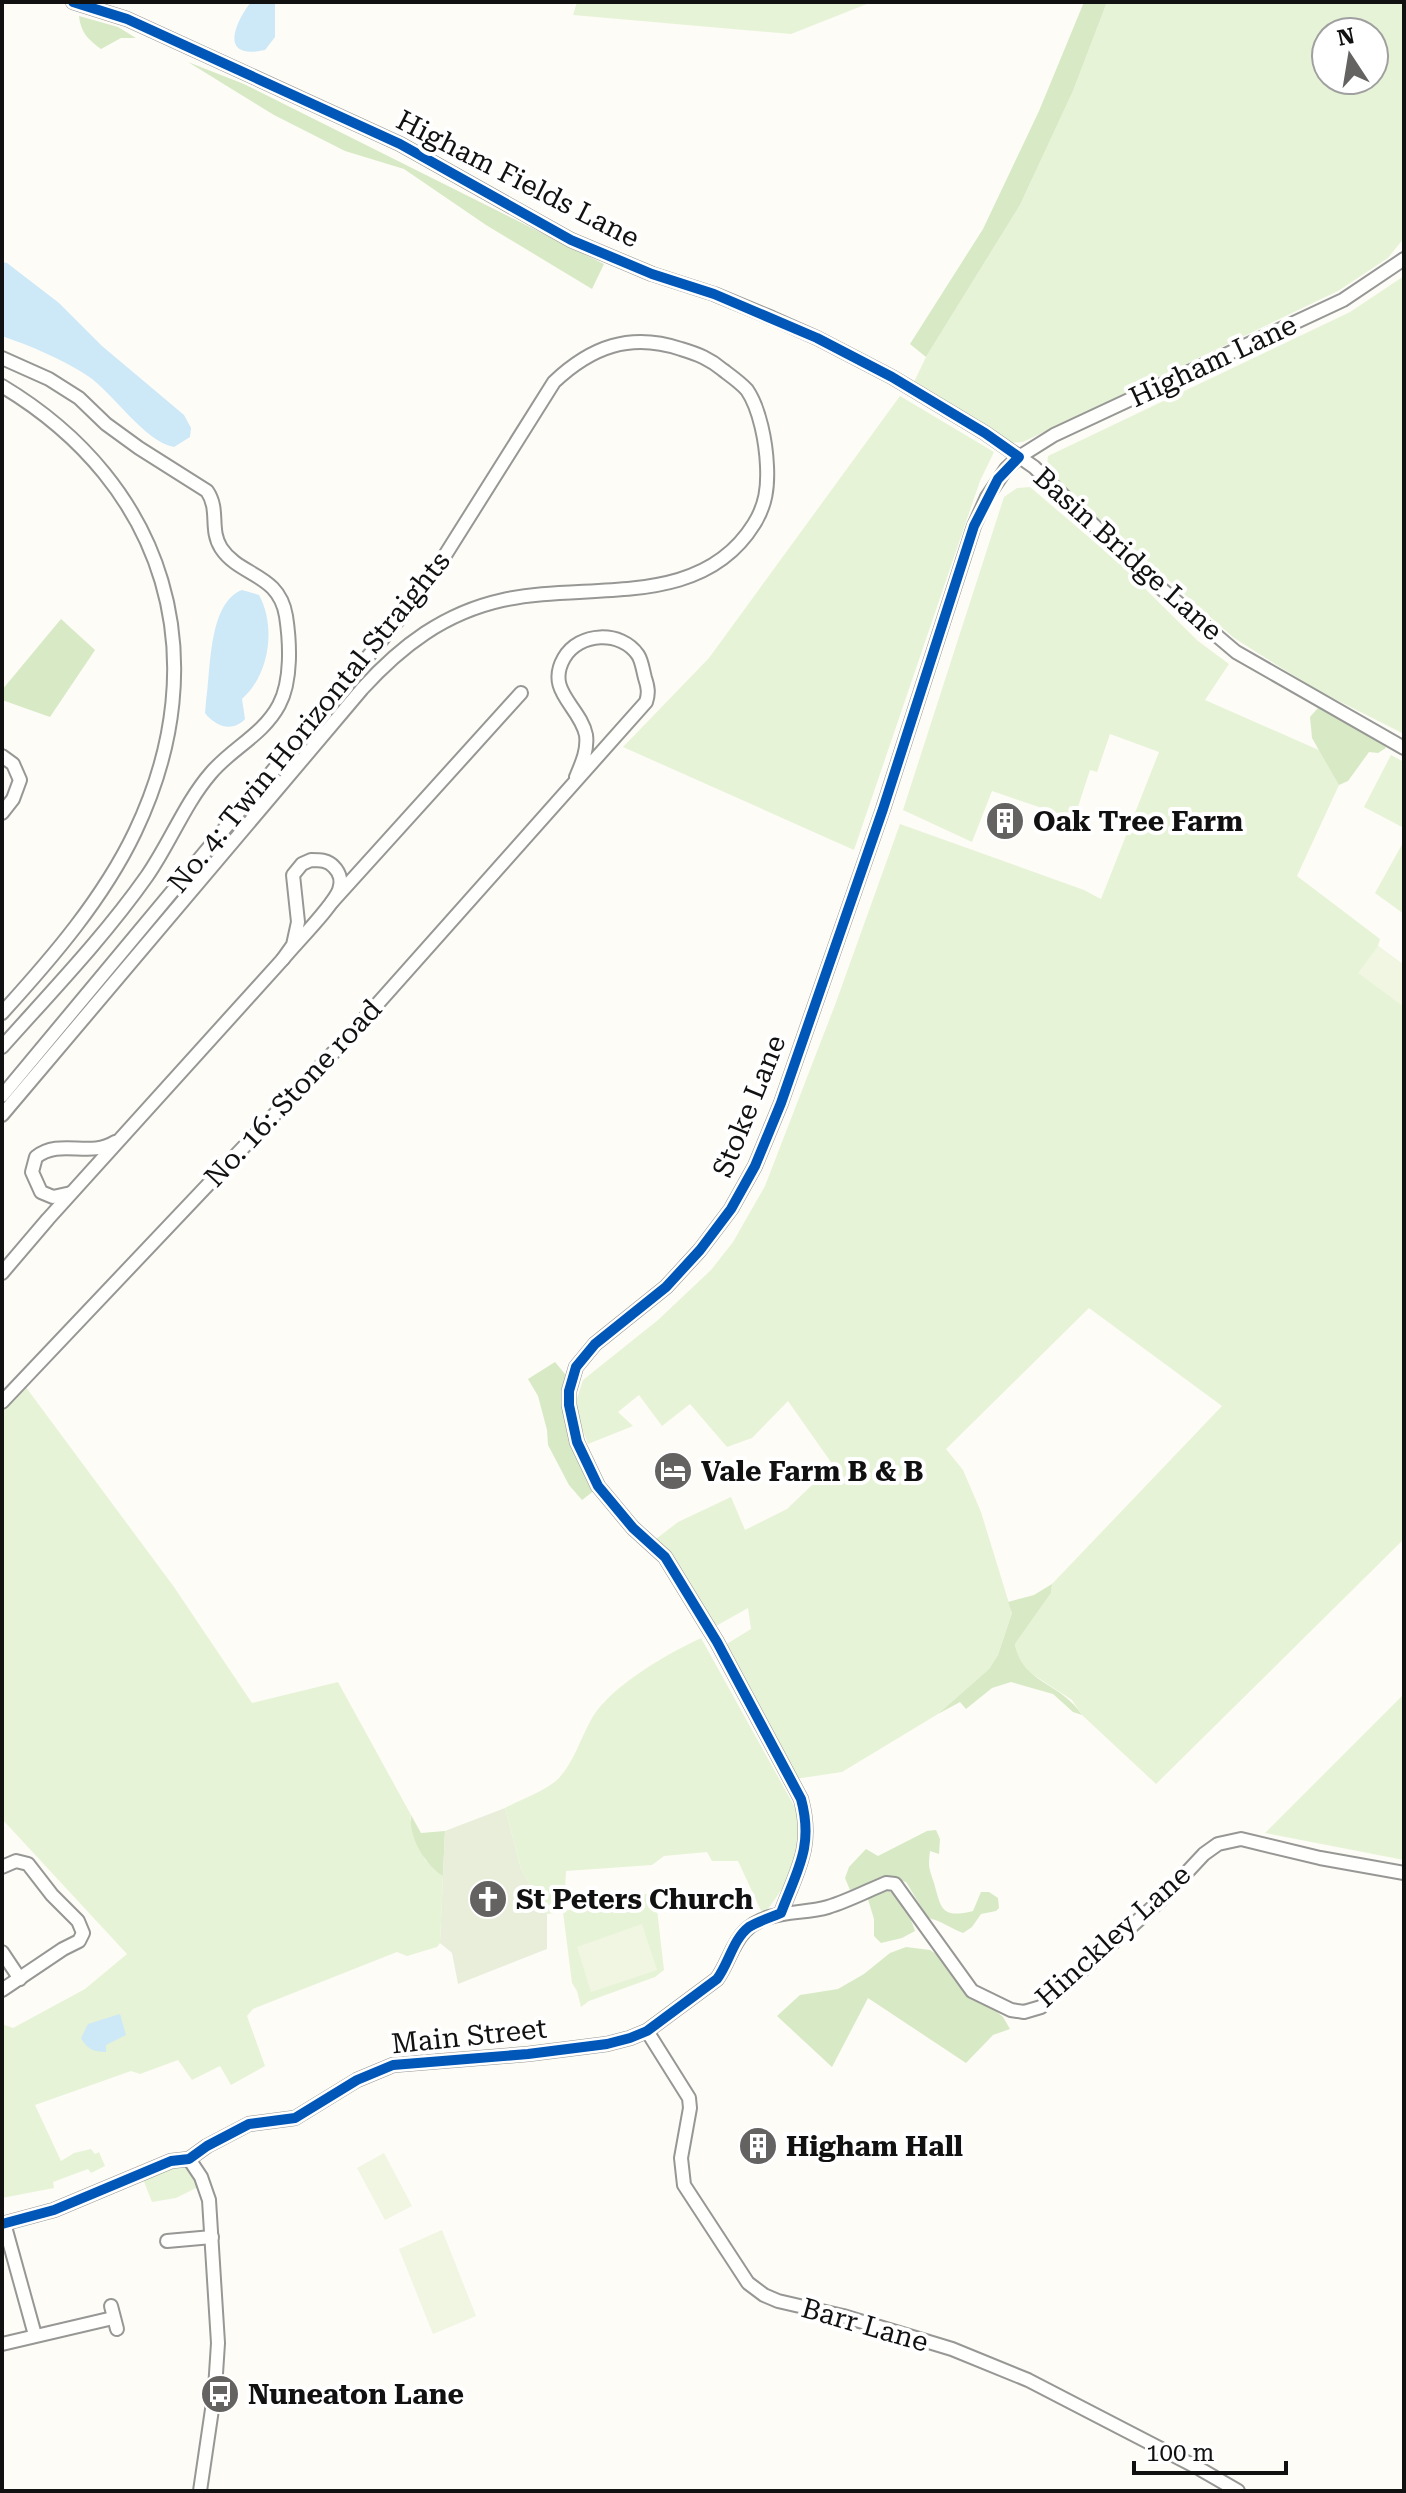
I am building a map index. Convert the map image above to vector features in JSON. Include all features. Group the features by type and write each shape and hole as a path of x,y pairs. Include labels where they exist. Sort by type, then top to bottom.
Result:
{"street":[{"name":"Higham Fields Lane","path":"73,2 127,19 400,144 571,240 652,274 714,294 828,343 892,377 1019,457"},
{"name":"Higham Lane","path":"1019,457 1054,435 1343,300 1404,259"},
{"name":"No. 4: Twin Horizontal Straights","path":"2,1096 405,612 432,576 554,382 577,361 591,354 621,343 659,342 709,358 747,390 767,447 768,481 761,511 734,550 696,575 675,582 503,600 444,621 394,654 2,1115"},
{"path":"2,358 49,379 79,398 106,424 139,448 207,491 214,501 215,529 222,548 229,557 267,581 282,603 288,656 286,687 280,704 268,722 211,772 166,848 131,898 2,1047"},
{"path":"2,386 64,429 95,460 121,493 145,537 163,586 173,636 175,679 163,759 133,836 77,924 2,1013"},
{"name":"Basin Bridge Lane","path":"1019,457 1034,467 1144,574 1236,652 1404,748"},
{"name":"Stoke Lane","path":"781,1913 807,1845 807,1822 801,1799 717,1642 665,1557 633,1528 598,1486 577,1442 569,1391 576,1367 595,1344 666,1287 700,1250 731,1209 755,1166 781,1103 878,824 974,526 998,479 1019,457"},
{"name":"No. 16: Stone road","path":"2,1402 349,1036 576,777 646,702 649,694 639,657 615,639 583,640 571,649 559,671 561,691 585,734 584,760 576,777"},
{"path":"2,1273 521,693"},
{"path":"2,756 13,764 20,780 13,799 2,813"},
{"path":"283,959 295,939 298,918 292,881 298,868 315,860 333,865 341,885 332,902"},
{"path":"71,1193 53,1197 41,1192 32,1172 36,1157 53,1148 107,1147 135,1123"},
{"name":"Hinckley Lane","path":"781,1913 805,1913 886,1883 895,1884 972,1991 1011,2010 1024,2012 1041,2007 1162,1899 1204,1854 1218,1844 1241,1839 1320,1858 1404,1873"},
{"path":"2,1867 16,1861 28,1864 83,1927 79,1941 2,1990"},
{"name":"Main Street","path":"3,2224 54,2210 171,2161 189,2159 242,2127 256,2122 295,2118 349,2084 393,2065 493,2058 607,2044 647,2031 717,1979 747,1928 781,1913"},
{"path":"2,1952 20,1979"},
{"name":"Barr Lane","path":"647,2031 689,2098 681,2158 684,2185 748,2283 778,2301 843,2316 952,2349 1028,2380 1238,2491"},
{"path":"189,2159 206,2187 211,2215 218,2363 200,2491"},
{"path":"3,2224 35,2335"},
{"path":"167,2241 212,2237"},
{"path":"2,2344 113,2318"}],"green space":[{"path":"577,2 872,2 791,34 573,15"},
{"path":"1084,2 1107,2 1073,91 1020,205 926,357 910,344 983,229 1039,111"},
{"path":"1107,2 1404,2 1404,238 1388,258 1338,291 1023,442 1009,443 914,382 926,357 1020,205 1073,91"},
{"path":"79,16 118,27 136,38 121,38 101,49 86,35"},
{"path":"188,62 244,84 604,264 592,289 486,225 404,169 345,151 274,115"},
{"path":"1404,276 1404,734 1315,689 1234,638 1056,481 1047,465 1048,456 1350,312"},
{"path":"900,396 994,452 980,481 854,850 623,747 709,658"},
{"path":"1030,487 1118,562 1198,641 1229,664 1205,700 1321,751 1339,785 1297,876 1380,939 1378,946 1404,965 1404,1539 1156,1784 1082,1715 1072,1700 1026,1670 1017,1656 1015,1644 1051,1593 1052,1584 1222,1406 1089,1308 946,1449 963,1470 981,1512 1012,1613 998,1655 989,1669 938,1714 842,1772 795,1779 725,1645 751,1629 748,1608 716,1626 710,1622 656,1539 678,1522 731,1497 745,1530 787,1509 833,1465 788,1401 752,1438 727,1447 690,1404 662,1426 639,1395 618,1412 633,1426 588,1444 574,1407 583,1380 658,1320 711,1270 733,1242 765,1186 900,824 1084,890 1101,899 1159,752 1110,734 1097,772 1090,770 1074,819 992,791 972,842 903,810 1004,497 1017,488"},
{"path":"61,619 95,650 50,717 2,700 2,690"},
{"path":"1318,708 1382,742 1386,748 1378,753 1369,752 1348,781 1339,785 1312,738 1310,717"},
{"path":"1391,755 1404,762 1404,828 1364,807"},
{"path":"1404,841 1404,914 1375,893"},
{"path":"1378,946 1404,965 1404,1007 1358,973"},
{"path":"555,1362 565,1374 564,1411 595,1490 582,1500 569,1485 548,1445 538,1396 528,1379"},
{"path":"25,1386 174,1587 252,1703 338,1682 411,1815 425,1860 443,1876 440,1943 437,1947 407,1956 397,1952 253,2009 247,2016 265,2066 231,2085 220,2066 192,2080 178,2060 140,2074 131,2071 35,2105 61,2161 74,2153 91,2149 95,2154 99,2152 105,2166 91,2173 88,2169 53,2182 54,2188 2,2198 2,2024 13,2028 85,1989 127,1954 2,1819 2,1413"},
{"path":"1052,1584 1051,1593 1015,1644 1025,1667 1064,1695 1082,1715 1073,1712 1053,1694 1011,1682 992,1688 966,1709 960,1702 938,1714 989,1669 998,1655 1012,1613 1008,1602 1034,1595"},
{"path":"701,1638 797,1811 799,1841 793,1867 763,1915 738,1861 712,1861 707,1852 664,1856 652,1865 566,1871 564,1911 655,1892 664,1970 655,1977 589,2001 581,2007 572,1983 563,1912 547,1914 521,1869 505,1808 559,1778 592,1718 626,1682"},
{"path":"1404,1694 1404,1860 1265,1833"},
{"path":"505,1808 521,1869 547,1914 547,1949 458,1984 452,1953 440,1943 445,1831"},
{"path":"411,1815 421,1833 445,1831 443,1876 430,1865 419,1849 412,1832"},
{"path":"936,1830 940,1839 939,1854 930,1851 929,1867 944,1909 954,1914 973,1911 981,1892 989,1892 998,1898 999,1908 996,1911 981,1914 972,1927 963,1933 928,1918 906,1882 888,1879 850,1890 845,1878 849,1867 866,1849 878,1856 927,1831"},
{"path":"883,1889 899,1900 915,1931 881,1943 874,1936 874,1919 867,1896"},
{"path":"642,1924 657,1970 591,1992 577,1947"},
{"path":"906,1947 930,1950 939,1956 957,1979 1003,2017 1010,2029 993,2035 966,2063 868,1998 832,2067 777,2016 800,1995 838,1989 864,1974 890,1953"},
{"path":"384,2153 412,2206 385,2220 357,2168"},
{"path":"187,2163 200,2186 176,2198 152,2202 143,2179"},
{"path":"442,2230 476,2316 433,2334 399,2249"}],"water":[{"path":"251,2 275,2 275,37 265,50 250,52 241,50 234,38"},
{"path":"2,262 59,303 102,346 184,415 191,428 190,437 174,447 163,443 141,427 88,376 46,353 2,336"},
{"path":"242,590 259,595 267,621 267,649 259,677 242,699 245,719 229,727 205,713 217,623 231,597"},
{"path":"120,2014 126,2035 106,2045 106,2052 86,2045 81,2038 88,2024"}],"cycle path":[{"path":"2,2224 54,2210 171,2161 189,2159 249,2124 295,2118 357,2080 393,2065 528,2054 630,2038 647,2031 717,1979 744,1932 781,1913 805,1845 805,1816 801,1799 717,1642 665,1557 633,1528 598,1486 577,1442 569,1391 576,1367 595,1344 666,1287 700,1250 731,1209 755,1166 781,1103 883,809 974,526 998,479 1019,457 892,377 817,338 714,294 652,274 571,240 400,144 127,19 73,2"}],"place":[{"name":"Oak Tree Farm","path":"1005,821"},
{"name":"Vale Farm B & B","path":"673,1471"},
{"name":"St Peters Church","path":"488,1899"},
{"name":"Higham Hall","path":"758,2146"},
{"name":"Nuneaton Lane","path":"220,2394"}]}
